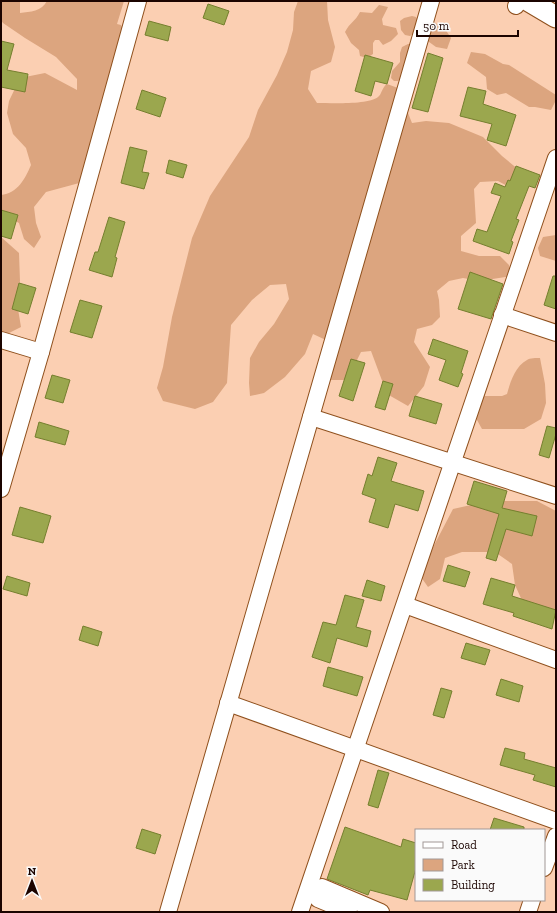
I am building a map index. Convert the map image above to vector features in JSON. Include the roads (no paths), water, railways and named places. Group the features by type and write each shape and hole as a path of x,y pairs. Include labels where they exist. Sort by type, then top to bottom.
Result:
{"main road":[{"path":"521,3 555,15"}],"street":[{"path":"1,489 41,352 138,1"},
{"path":"168,912 431,1"},
{"path":"300,912 312,889 356,749 556,158"},
{"path":"502,316 556,333"},
{"path":"1,340 41,352"},
{"path":"311,417 556,496"},
{"path":"405,605 556,660"},
{"path":"228,703 556,821"},
{"path":"545,865 556,836"},
{"path":"312,889 322,887 381,912"},
{"path":"312,889 318,899 349,912"},
{"path":"528,912 532,901"}]}
